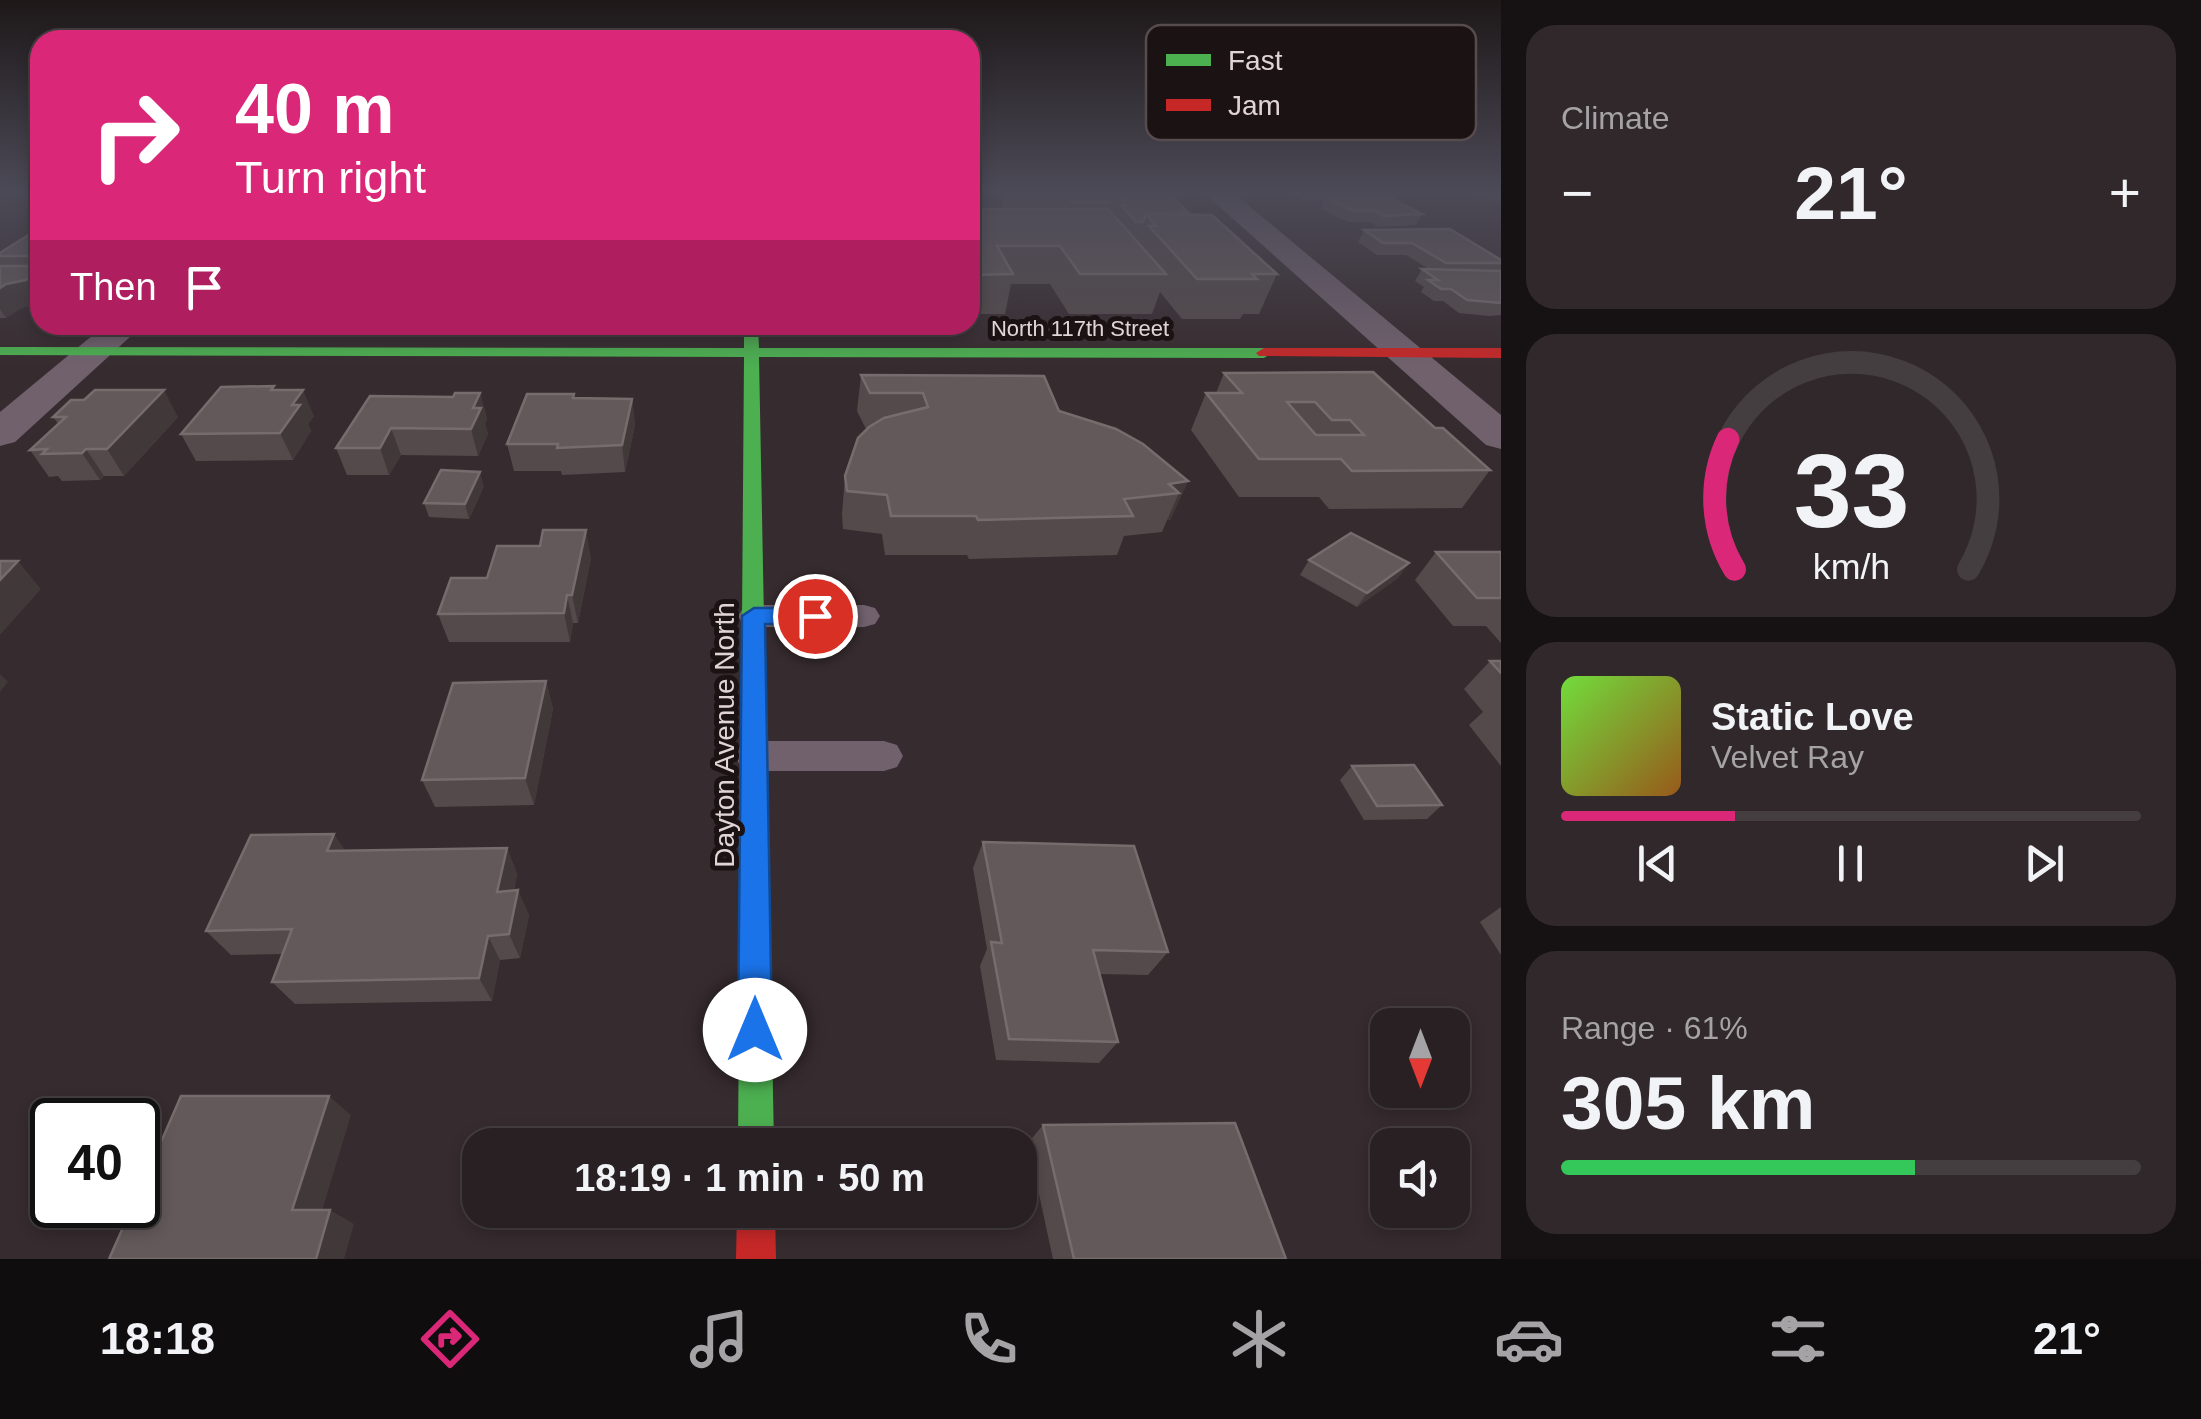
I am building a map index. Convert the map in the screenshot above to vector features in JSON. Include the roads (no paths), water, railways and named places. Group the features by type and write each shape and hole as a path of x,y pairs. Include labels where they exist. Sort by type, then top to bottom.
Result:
{"street":[{"path":"1284,250 1501,436"},
{"path":"0,433 114,335"},
{"name":"Dayton Avenue North","path":"751,335 756,1128"},
{"name":"North 117th Street","path":"0,352 1501,353"},
{"path":"756,1228 756,1259"}],"lane":[{"path":"754,616 864,616"},
{"path":"754,756 884,756"}]}
